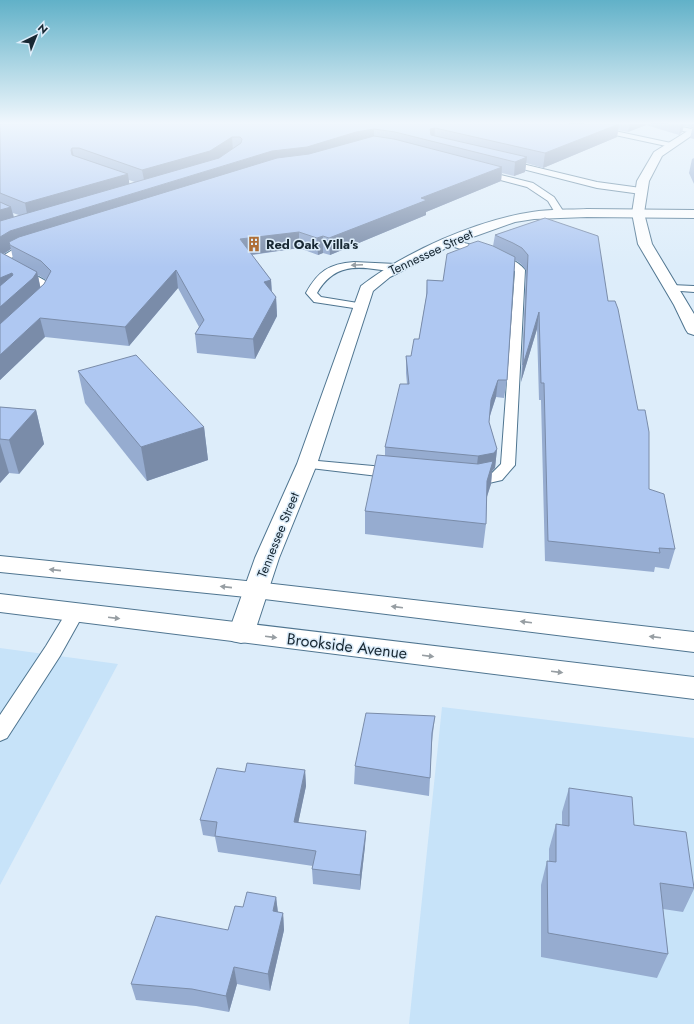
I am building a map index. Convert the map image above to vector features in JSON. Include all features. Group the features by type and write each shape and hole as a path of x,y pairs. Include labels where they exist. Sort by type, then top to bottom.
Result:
{"main road":[{"path":"648,172 643,181 638,213 645,244 682,305 694,330"},
{"name":"Tennessee Street","path":"242,634 267,558 307,464 366,289 396,267 448,242 512,219 534,215 560,214 694,214"},
{"path":"0,564 256,590 694,642"},
{"name":"Brookside Avenue","path":"0,603 242,634 694,688"}],"lane":[{"path":"479,172 530,185 551,199 560,214"},
{"path":"545,172 597,185 641,191"},
{"path":"448,242 514,264 520,270 508,465 497,477 476,481 461,480"},
{"path":"32,309 43,299 49,288 8,265 6,258 18,251 41,244"},
{"path":"360,306 318,300 311,293 316,284 332,270 345,266 369,265 396,267"},
{"path":"672,288 694,289"},
{"path":"307,464 407,474"},
{"path":"0,732 53,651 75,613"}],"shaded area":[{"path":"0,648 118,664 0,885"},
{"path":"442,707 694,738 694,1024 409,1024"}],"building":[{"path":"0,172 121,172 128,174 25,203 0,193"},
{"path":"171,172 204,172 10,231 0,237 0,221"},
{"path":"232,172 489,172 421,198 427,200 329,238 323,236 317,238 299,232 240,239 271,280 264,282 276,297 253,339 195,334 204,320 176,270 125,327 40,318 0,355 0,324 44,284 51,271 41,261 10,245 9,242 19,237"},
{"path":"0,202 11,207 0,210"},
{"path":"545,218 598,236 608,301 615,301 618,309 638,410 645,410 649,432 649,489 664,494 675,549 659,548 660,553 548,541 544,383 541,383 539,312 523,365 528,255 522,248 495,235"},
{"path":"478,241 493,246 515,257 507,380 498,380 491,400 489,422 497,449 494,453 478,456 385,447 400,384 409,384 406,356 411,356 414,339 419,339 427,293 427,280 443,281 447,254"},
{"path":"0,252 37,272 33,278 0,307 0,286 13,275 12,273 0,278"},
{"path":"136,355 204,427 141,447 78,371"},
{"path":"0,407 36,410 9,440 0,439"},
{"path":"377,455 478,464 493,461 487,481 486,524 365,511"},
{"path":"366,713 435,716 432,733 430,778 355,766"},
{"path":"247,763 305,770 294,822 366,831 360,875 312,869 316,851 215,836 217,822 200,820 217,768 245,772"},
{"path":"569,788 632,797 634,825 686,832 694,888 660,883 668,954 548,933 547,861 556,862 556,824 569,826"},
{"path":"247,892 276,897 273,911 283,913 268,974 234,967 226,996 192,989 131,984 156,916 228,930 235,906 243,907"}],"place":[{"name":"Red Oak Villa's","path":"254,244"}]}
